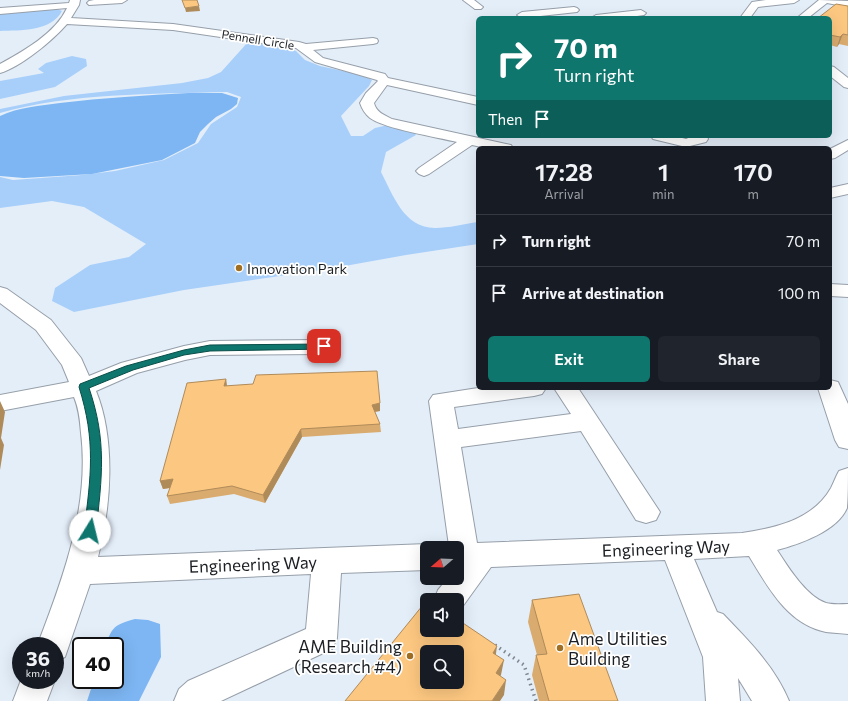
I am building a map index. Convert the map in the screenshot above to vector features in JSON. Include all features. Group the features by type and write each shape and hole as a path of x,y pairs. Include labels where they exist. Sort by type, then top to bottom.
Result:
{"street":[{"path":"91,22 90,6 94,1 122,0"},
{"path":"468,0 478,7"},
{"path":"522,15 577,12 556,0"},
{"path":"746,16 755,4 794,0"},
{"path":"804,16 824,0 848,4"},
{"path":"0,11 75,3"},
{"path":"0,69 44,40 64,21 75,3"},
{"path":"614,16 641,13"},
{"name":"Pennell Circle","path":"64,21 179,28 295,45 304,48 312,57 319,60 378,75 384,81 476,101"},
{"path":"304,48 373,41"},
{"path":"832,72 848,84"},
{"path":"384,81 367,103 368,108 374,115 397,124 497,146"},
{"path":"666,138 686,143 701,138"},
{"path":"424,171 469,140"},
{"path":"832,154 848,144"},
{"path":"832,193 848,189"},
{"path":"832,290 848,291"},
{"path":"0,293 20,304 31,313 56,337 71,358 84,387 91,410 96,437 96,473 92,517 87,545 80,571 57,637"},
{"path":"0,403 84,387 129,368 184,352 210,348 324,346"},
{"path":"452,593 468,556 441,401 520,390"},
{"path":"567,390 646,512"},
{"path":"831,390 848,440"},
{"path":"447,440 588,421"},
{"name":"Engineering Way","path":"468,556 742,545 757,543 791,534 814,523 829,511 841,496 848,478"},
{"path":"757,543 788,591 798,601 808,609 822,616 848,619"},
{"path":"675,548 704,615 720,657 723,701"},
{"name":"Engineering Way","path":"80,571 420,557"},
{"path":"191,701 200,692 321,638 326,561"},
{"path":"704,615 749,665 772,701"},
{"path":"30,701 35,689"}],"path":[{"path":"494,644 524,665 536,701"}],"shaded area":[{"path":"55,8 62,11 57,18 43,26 26,30 0,31 0,13"},
{"path":"248,42 286,46 296,51 305,60 320,66 362,75 372,80 369,86 341,116 351,136 363,136 375,128 388,125 413,130 416,135 386,152 381,172 395,200 407,216 424,227 440,228 476,222 476,244 328,269 184,290 74,312 52,301 55,288 90,265 129,257 146,244 84,207 52,201 0,208 0,177 13,180 82,175 115,171 164,160 198,143 211,124 237,107 241,97 227,92 141,94 83,98 27,106 0,113 0,109 64,96 182,83 208,78 221,72"},
{"path":"72,56 86,59 87,66 55,87 0,99 0,81 44,73 38,69 46,63"},
{"path":"189,93 222,93 238,98 237,104 216,117 200,132 195,143 162,160 92,174 24,178 0,176 0,116 22,109 60,103"},
{"path":"135,619 148,620 160,624 161,657 139,701 87,701 91,689 124,689 124,637 109,637 115,627"}],"building":[{"path":"182,0 197,0 199,6 185,8"},
{"path":"836,4 848,6 848,35 843,34 840,37 832,35 832,16 821,16"},
{"path":"377,371 380,403 372,405 380,424 301,429 263,495 232,486 167,496 173,479 160,481 187,383 226,379 224,386 253,384 256,375"},
{"name":"Ame Utilities Building","path":"579,594 618,701 549,701 536,655 547,654 532,600"},
{"name":"AME Building (Research #4)","path":"420,609 420,637 464,637 464,624 497,646 493,653 504,660 496,673 506,680 492,701 345,701"}],"place":[{"name":"Innovation Park","path":"239,268"},
{"name":"Ame Utilities Building","path":"560,648"},
{"name":"AME Building (Research #4)","path":"410,656"}],"route":[{"path":"90,531 96,473 96,437 91,410 84,387 129,368 184,352 210,348 324,346"}]}
